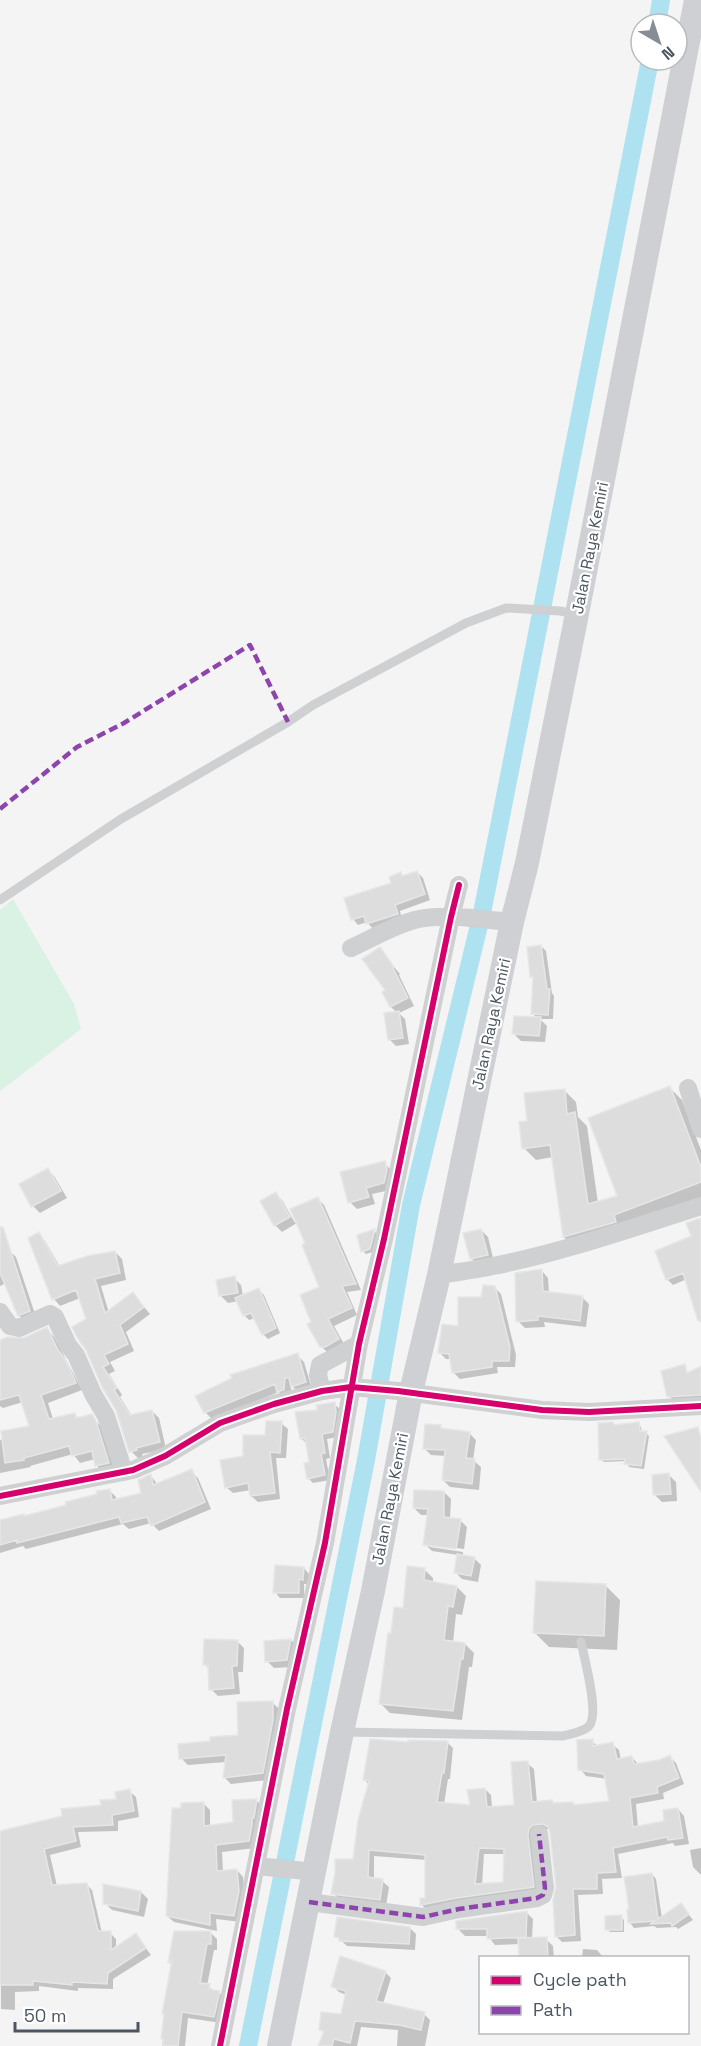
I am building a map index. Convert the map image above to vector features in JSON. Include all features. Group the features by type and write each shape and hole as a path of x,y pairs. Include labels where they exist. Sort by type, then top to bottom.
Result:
{"main road":[{"name":"Jalan Raya Kemiri","path":"279,2046 309,1902 308,1872 373,1591 404,1391 439,1275 507,922 527,863 568,613 696,0"}],"street":[{"path":"220,2046 260,1866 287,1709 325,1543 355,1388 359,1344 454,918 459,885"},
{"path":"351,948 417,919 454,918 507,922"},
{"path":"688,1088 701,1129"},
{"path":"439,1275 492,1267 534,1257 701,1206"},
{"path":"1,1317 10,1326 19,1328 50,1314 55,1317 106,1416 124,1472"},
{"path":"322,1391 318,1375 320,1365 359,1344"},
{"path":"0,1496 124,1472 165,1456 202,1433 237,1416 322,1391 355,1388 404,1391 542,1410 589,1413 701,1406"},
{"path":"309,1902 423,1917 459,1909 537,1899 543,1895 545,1888 539,1834"},
{"path":"260,1866 308,1872"}],"lane":[{"path":"0,900 121,819 288,722 313,705 466,623 506,608 568,613"},
{"path":"342,1732 563,1736 583,1730 589,1726 592,1719 593,1696 581,1642"}],"green space":[{"path":"13,899 74,1004 81,1029 0,1091 0,910"}],"building":[{"path":"417,871 425,894 395,905 398,914 366,924 364,916 351,920 344,898 391,883 389,877 401,872 402,876"},
{"path":"541,945 547,989 550,989 548,1015 531,1014 533,976 530,977 527,947"},
{"path":"380,947 394,967 408,998 390,1007 382,992 385,990 362,959"},
{"path":"399,1011 403,1038 388,1040 384,1013"},
{"path":"514,1016 541,1017 539,1036 512,1034"},
{"path":"670,1086 701,1167 701,1182 614,1215 616,1222 563,1237 550,1145 522,1149 519,1122 527,1121 524,1093 565,1089 567,1114 575,1112 588,1204 617,1196 588,1118"},
{"path":"385,1161 387,1170 384,1183 366,1188 369,1197 348,1203 340,1172"},
{"path":"48,1168 61,1191 31,1207 19,1184"},
{"path":"276,1192 290,1217 274,1226 260,1201"},
{"path":"318,1197 356,1284 342,1286 352,1308 328,1319 339,1339 325,1347 320,1347 307,1324 311,1322 300,1295 319,1287 302,1245 305,1243 290,1209"},
{"path":"701,1218 701,1320 698,1321 683,1273 666,1280 655,1251 691,1236 686,1223"},
{"path":"0,1227 3,1227 30,1311 18,1316 0,1273"},
{"path":"375,1229 370,1249 361,1252 357,1235"},
{"path":"481,1229 488,1255 470,1259 463,1233"},
{"path":"39,1232 58,1266 87,1256 115,1251 120,1273 95,1279 105,1313 133,1292 144,1307 120,1325 128,1344 104,1355 109,1364 103,1367 117,1388 114,1390 130,1415 152,1410 160,1442 129,1452 116,1410 72,1327 86,1319 76,1290 52,1300 28,1238"},
{"path":"542,1269 543,1291 583,1296 580,1321 538,1316 538,1320 516,1322 515,1273"},
{"path":"235,1276 238,1293 219,1296 216,1280"},
{"path":"483,1285 495,1286 510,1347 509,1361 492,1361 492,1367 452,1373 449,1354 438,1353 442,1324 458,1326 458,1297 481,1297"},
{"path":"259,1288 276,1328 262,1335 251,1313 243,1316 235,1298"},
{"path":"47,1327 76,1383 41,1395 49,1419 75,1413 76,1418 92,1414 109,1463 95,1466 92,1451 72,1456 69,1446 24,1458 24,1460 5,1463 1,1431 29,1426 19,1395 0,1400 0,1340 8,1337 24,1338"},
{"path":"298,1353 306,1382 291,1387 289,1378 285,1378 284,1390 277,1392 275,1384 204,1413 195,1396 232,1378 230,1375"},
{"path":"685,1364 687,1373 701,1366 701,1395 667,1397 661,1371"},
{"path":"335,1402 333,1432 322,1434 325,1453 321,1454 325,1475 307,1479 304,1463 309,1462 305,1438 300,1439 295,1412 317,1410 316,1405"},
{"path":"266,1421 282,1421 280,1453 270,1452 275,1493 250,1496 248,1483 225,1488 220,1460 243,1456 243,1435 265,1435"},
{"path":"613,1422 614,1425 639,1422 640,1431 647,1431 641,1466 624,1464 625,1459 599,1460 598,1423"},
{"path":"425,1424 441,1425 441,1428 470,1432 466,1458 475,1459 472,1484 442,1480 445,1450 423,1449"},
{"path":"698,1427 701,1438 701,1492 664,1436"},
{"path":"192,1469 205,1502 151,1526 147,1517 121,1523 119,1517 17,1543 17,1540 0,1545 0,1520 66,1505 65,1502 97,1494 96,1491 110,1489 112,1500 141,1493 138,1480 151,1474 153,1485"},
{"path":"669,1473 671,1494 653,1495 652,1475"},
{"path":"414,1490 444,1491 444,1517 461,1519 456,1549 423,1545 428,1509 413,1508"},
{"path":"457,1554 475,1557 471,1576 454,1573"},
{"path":"275,1565 304,1567 303,1580 299,1579 299,1593 273,1593"},
{"path":"407,1566 425,1568 424,1580 457,1586 453,1607 448,1606 444,1640 465,1643 453,1711 379,1704 388,1633 391,1633 394,1607 403,1608"},
{"path":"536,1581 606,1584 604,1636 533,1633"},
{"path":"204,1639 238,1640 237,1666 232,1666 234,1688 209,1690 208,1665 203,1665"},
{"path":"291,1639 287,1660 265,1662 264,1641"},
{"path":"273,1701 273,1720 263,1773 223,1778 226,1755 179,1759 178,1744 210,1741 210,1737 238,1735 237,1702"},
{"path":"370,1739 408,1742 408,1740 448,1741 437,1802 470,1805 467,1790 485,1788 487,1807 514,1805 511,1762 528,1761 532,1802 552,1800 553,1803 573,1802 574,1805 609,1801 604,1774 578,1770 577,1740 593,1739 593,1746 613,1742 617,1759 632,1756 634,1764 659,1760 670,1755 679,1778 657,1787 658,1793 630,1798 633,1827 664,1821 663,1810 678,1808 683,1838 668,1840 667,1837 613,1848 616,1872 597,1873 597,1889 573,1889 575,1935 555,1937 553,1900 556,1887 550,1833 548,1827 543,1824 533,1825 528,1835 534,1887 420,1905 420,1898 425,1898 425,1855 369,1850 368,1877 383,1879 380,1900 331,1894 335,1859 353,1859 358,1820 369,1781 363,1780","holes":["479,1848 504,1849 503,1882 475,1884"]},
{"path":"130,1789 134,1811 112,1815 113,1825 73,1827 76,1841 44,1849 52,1885 87,1883 98,1931 111,1931 111,1950 136,1933 146,1948 108,1973 107,1984 72,1982 72,1985 33,1981 33,1985 0,1985 0,1831 62,1816 61,1809 101,1805 100,1800 116,1799 115,1792"},
{"path":"257,1799 249,1841 216,1845 217,1871 237,1869 239,1891 234,1916 210,1913 210,1925 166,1916 172,1808 181,1808 181,1803 204,1802 204,1826 233,1822 232,1800"},
{"path":"652,1873 658,1919 681,1903 689,1914 672,1926 671,1923 650,1924 655,1921 628,1923 627,1909 629,1909 624,1877"},
{"path":"103,1884 141,1891 138,1911 103,1904"},
{"path":"527,1911 526,1937 487,1939 487,1929 456,1929 456,1921"},
{"path":"622,1915 622,1930 605,1930 605,1916"},
{"path":"337,1917 410,1927 409,1944 339,1941 339,1938 334,1937"},
{"path":"174,1931 211,1931 211,1944 207,1944 200,1983 210,1984 209,1989 220,1991 214,2017 182,2012 178,2046 163,2046 163,2039 161,2039 164,2014 162,2014 172,1960 168,1963"},
{"path":"547,1937 548,1956 519,1956 518,1938"},
{"path":"340,1956 386,1971 376,2001 425,2012 421,2030 399,2025 355,2021 350,2043 334,2039 332,2046 318,2046 324,2031 319,2030 321,2012 341,2014 346,1991 331,1987"}],"waterway":[{"path":"659,12 661,0"},
{"path":"248,2046 366,1460 411,1205 482,913 648,72"}],"marked path":[{"path":"0,809 77,747 124,723 250,645 288,722"},
{"path":"309,1902 423,1917 459,1909 537,1898 543,1895 545,1888 539,1834"}],"cycle path":[{"path":"220,2046 287,1709 325,1543 359,1344 384,1239 459,885"},
{"path":"0,1496 133,1470 165,1456 220,1423 274,1404 322,1391 351,1387 542,1410 589,1412 701,1406"}]}
